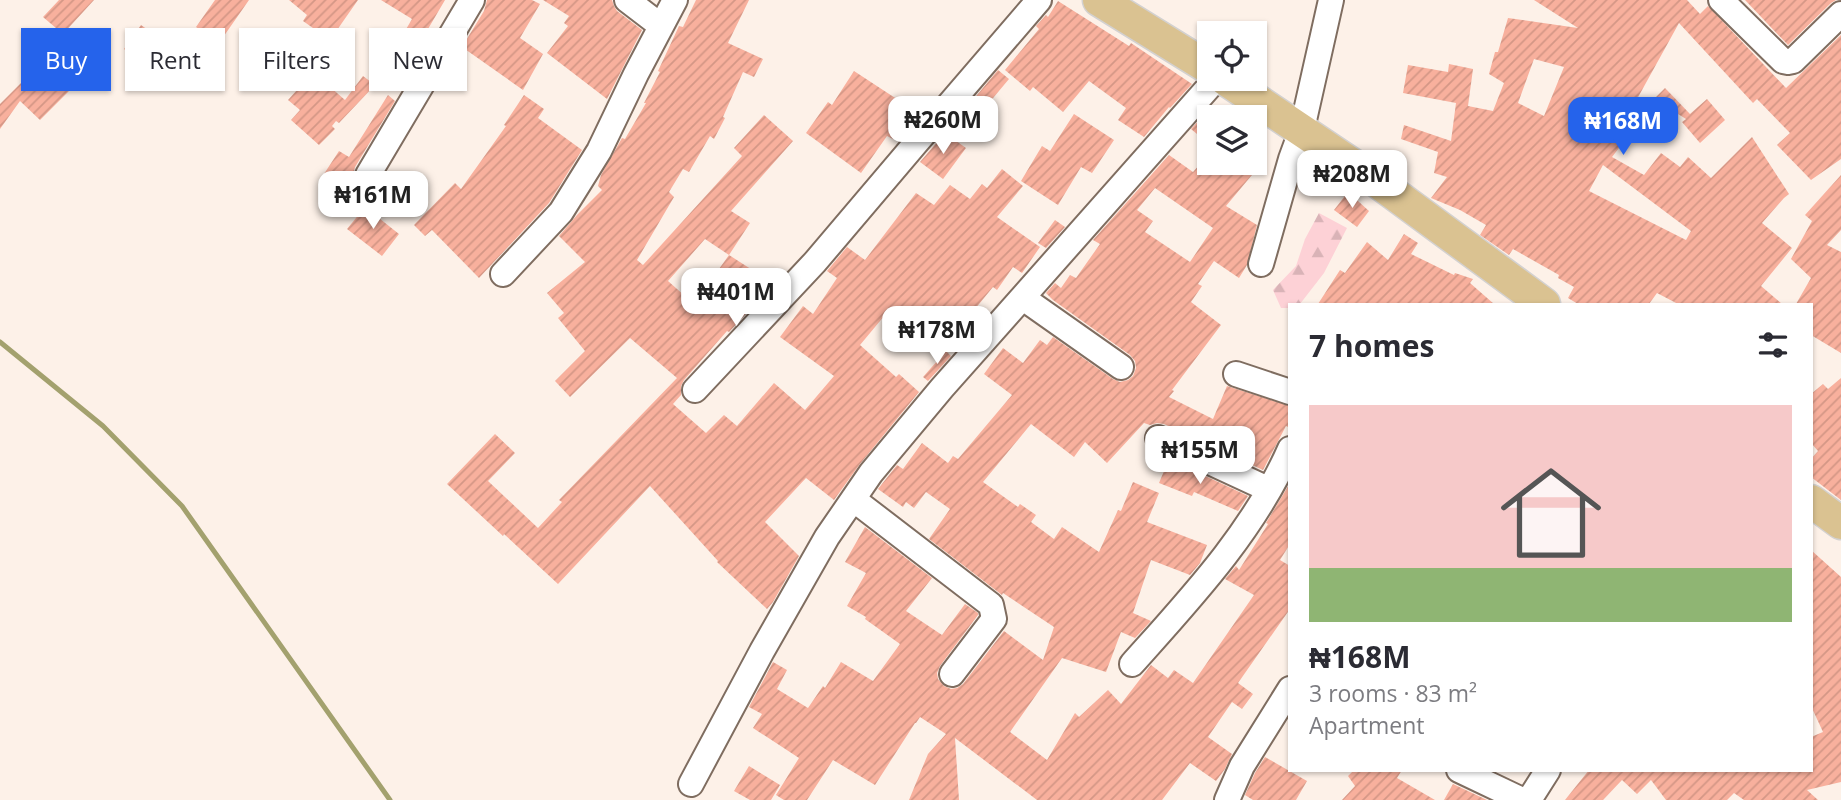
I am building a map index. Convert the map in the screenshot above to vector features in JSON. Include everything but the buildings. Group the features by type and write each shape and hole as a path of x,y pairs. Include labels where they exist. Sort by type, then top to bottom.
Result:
{"main road":[{"path":"1099,0 1197,61"},
{"path":"1244,91 1371,177 1543,303"},
{"path":"1813,502 1841,523"}],"street":[{"path":"368,175 472,0"},
{"path":"627,0 661,26"},
{"path":"503,274 561,212 599,151 675,0"},
{"path":"695,390 815,262 1039,0"},
{"path":"1261,264 1302,130 1331,0"},
{"path":"1721,0 1783,61 1788,62 1793,61 1841,15"},
{"path":"691,784 827,537 871,473 942,388 1205,91"},
{"path":"1023,298 1121,367"},
{"path":"1237,374 1288,392"},
{"path":"1158,438 1269,489"},
{"path":"1132,664 1187,603 1238,539 1288,454"},
{"path":"853,499 991,606 994,619 952,674"},
{"path":"1227,800 1242,766 1288,692"},
{"path":"1463,772 1522,800"},
{"path":"1529,800 1547,772"}],"green space":[{"path":"1319,213 1347,228 1324,273 1301,303 1288,303 1288,308 1281,308 1273,290 1296,266 1305,239"}],"waterway":[{"path":"0,342 103,426 182,506 390,800"}]}
